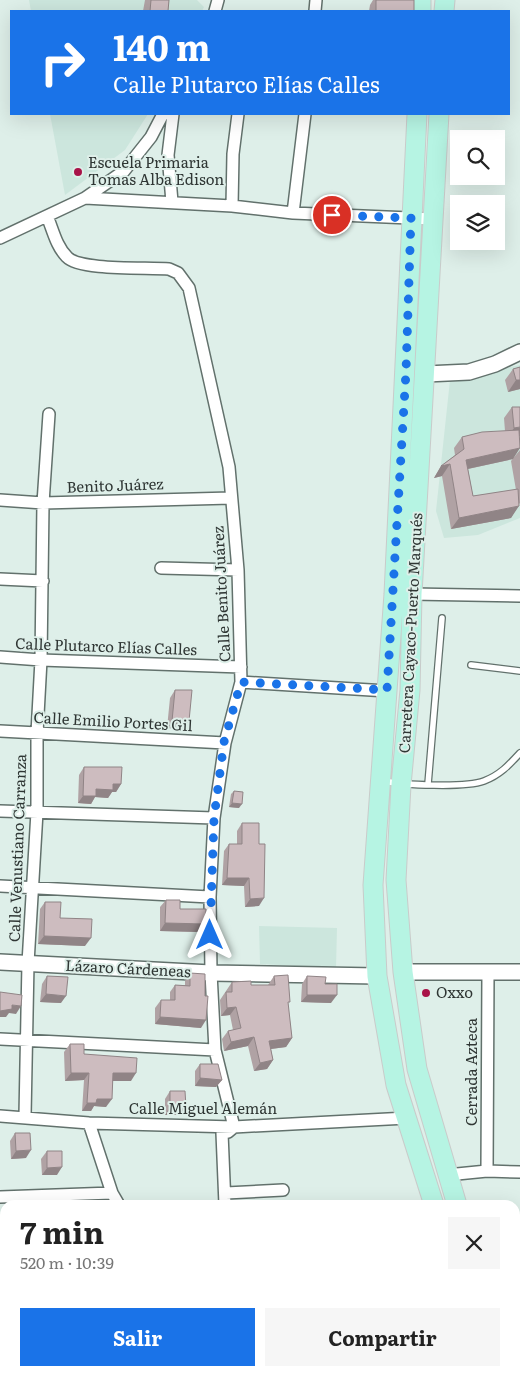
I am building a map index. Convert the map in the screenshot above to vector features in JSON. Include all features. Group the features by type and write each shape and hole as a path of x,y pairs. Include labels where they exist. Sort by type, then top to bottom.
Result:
{"main road":[{"name":"Carretera Cayaco-Puerto Marqués","path":"417,115 411,218 406,372 373,885 377,976 396,1085 432,1200"},
{"name":"Carretera Cayaco-Puerto Marqués","path":"439,115 426,374 412,594 410,690 401,785 396,880 403,972 417,1069 455,1200"}],"street":[{"path":"0,238 86,198 124,171 151,136 162,115"},
{"path":"172,202 168,155 173,115"},
{"path":"232,206 233,154 238,115"},
{"path":"293,213 305,115"},
{"path":"86,198 232,206 293,213 433,219"},
{"name":"Calle Benito Juárez","path":"48,216 59,246 69,259 90,266 169,269 178,273 189,288 229,467 230,498 238,570 241,682 224,742 214,818 210,897 215,1050 234,1126"},
{"path":"426,374 469,372 495,364 520,352"},
{"name":"Calle Venustiano Carranza","path":"25,1116 28,963 37,812 37,733 41,660 43,503 49,414"},
{"name":"Benito Juárez","path":"0,500 43,503 230,498"},
{"path":"161,568 238,570"},
{"path":"0,579 43,581"},
{"path":"412,594 520,596"},
{"name":"Calle Plutarco Elías Calles","path":"0,657 241,667"},
{"path":"241,682 387,690"},
{"name":"Calle Emilio Portes Gil","path":"0,731 224,742"},
{"path":"0,810 214,818"},
{"path":"0,886 210,897"},
{"name":"Lázaro Cárdeneas","path":"0,962 211,973 377,976"},
{"path":"403,972 520,972"},
{"name":"Cerrada Azteca","path":"487,1171 488,972"},
{"path":"0,1039 215,1050"},
{"name":"Calle Miguel Alemán","path":"0,1116 25,1116 89,1123 234,1126 407,1118"},
{"path":"89,1123 116,1200"},
{"path":"225,1200 222,1133 228,1132 234,1126"},
{"path":"447,1175 487,1171 520,1172"},
{"path":"226,1192 283,1190"},
{"path":"0,1197 112,1193"}],"lane":[{"path":"428,784 442,618"},
{"path":"471,665 520,671"},
{"path":"381,780 401,785 482,782 504,771 520,753"}],"shaded area":[{"path":"29,0 197,0 204,7 202,10 31,10"},
{"name":"Escuela Primaria Tomas Alba Edison","path":"50,115 147,115 125,150 65,195"},
{"path":"520,365 520,518 478,535 444,538 436,511 450,380"},
{"path":"259,926 337,928 336,968 260,964"}],"building":[{"path":"151,0 169,0 168,10 150,10"},
{"path":"376,0 414,0 414,10 376,10"},
{"path":"520,367 520,380 516,380 513,369"},
{"path":"512,407 520,407 520,427 514,428"},
{"path":"519,430 520,448 466,460 473,496 518,489 519,506 459,518 450,464 441,466 464,449 462,437 482,432"},
{"path":"175,690 192,690 189,721 172,721"},
{"path":"84,767 122,767 121,784 113,784 113,790 96,789 96,796 83,796"},
{"path":"234,791 243,792 242,804 232,803"},
{"path":"242,823 259,823 259,844 265,844 264,898 250,899 249,878 227,878 229,844 242,844"},
{"path":"166,900 180,900 180,909 206,909 206,924 165,923"},
{"path":"45,902 61,902 60,918 92,919 91,938 44,936"},
{"path":"190,973 205,974 205,996 208,996 206,1020 160,1017 161,1000 175,1000 175,985 190,986"},
{"path":"288,975 290,1002 288,1002 292,1038 269,1041 273,1060 260,1063 254,1037 231,1042 228,1031 241,1028 236,1007 227,1008 226,992 232,992 232,982 251,981 251,985 275,985 274,976"},
{"path":"47,976 68,977 66,996 46,994"},
{"path":"307,976 326,977 325,984 337,984 337,995 307,995"},
{"path":"0,992 22,995 21,1006 12,1005 12,1009 0,1011"},
{"path":"70,1044 84,1044 84,1054 137,1058 136,1073 113,1073 112,1099 97,1099 96,1103 87,1103 89,1073 71,1073"},
{"path":"200,1064 218,1064 222,1080 200,1078"},
{"path":"170,1091 185,1091 186,1107 170,1107"},
{"path":"15,1133 30,1133 31,1150 16,1151"},
{"path":"47,1151 62,1151 62,1167 47,1168"}],"place":[{"name":"Escuela Primaria Tomas Alba Edison","path":"78,172"},
{"name":"Oxxo","path":"426,993"}],"route":[{"path":"210,935 214,818 224,742 241,682 387,690 406,372 411,218 332,215"}]}
